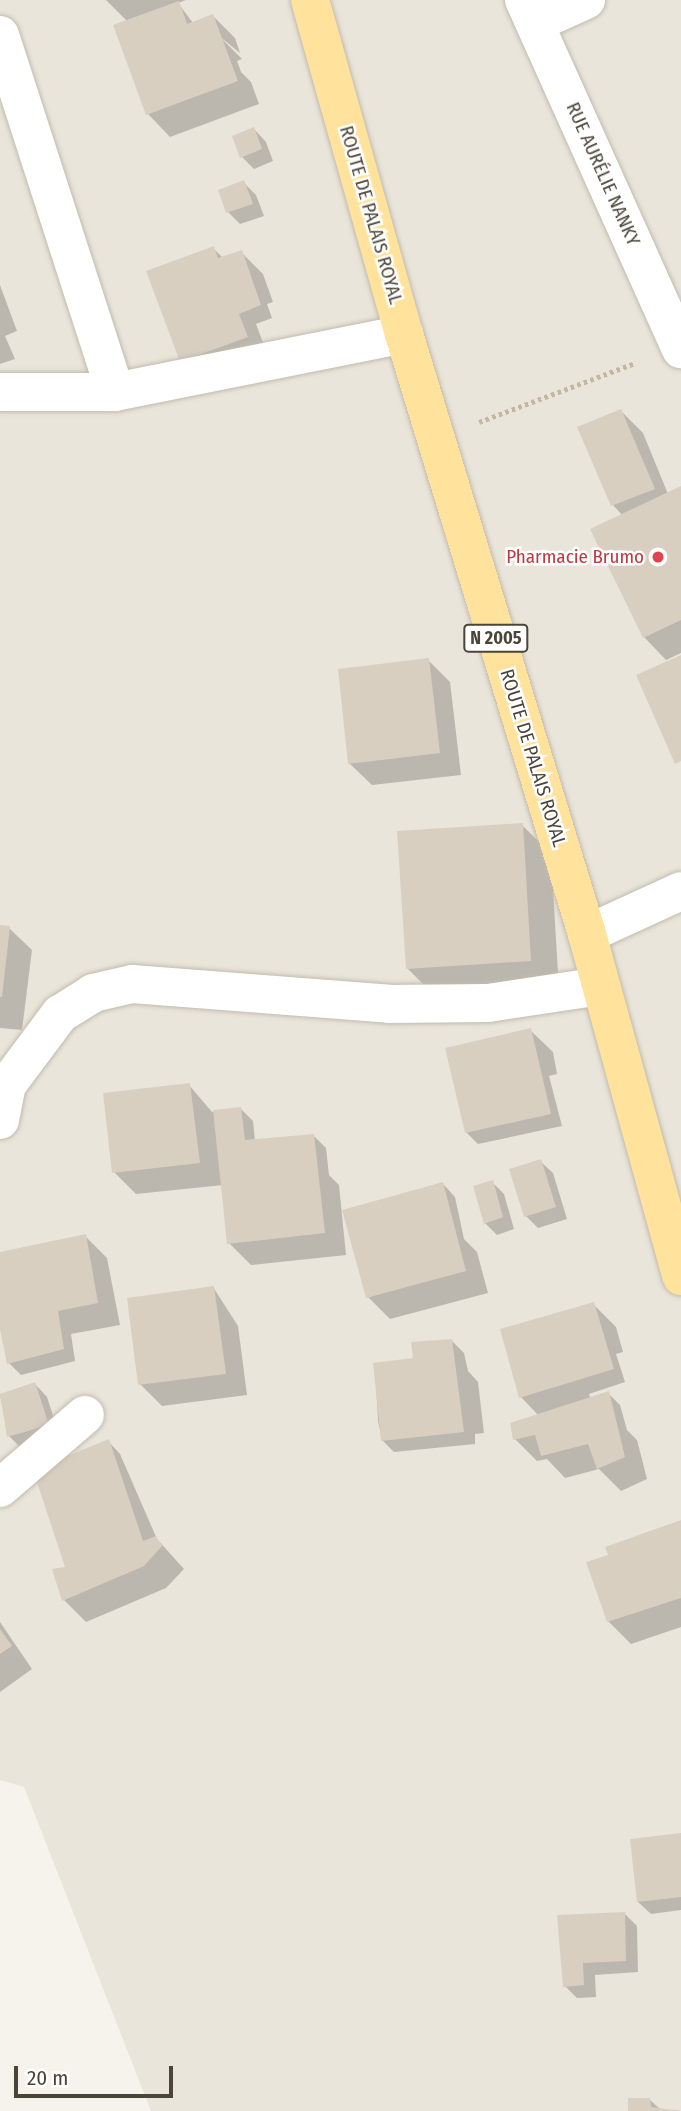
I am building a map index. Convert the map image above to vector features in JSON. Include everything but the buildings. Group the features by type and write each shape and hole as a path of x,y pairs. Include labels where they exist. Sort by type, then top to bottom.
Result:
{"main road":[{"name":"ROUTE DE PALAIS ROYAL","path":"310,0 404,334 587,934 681,1276"}],"street":[{"path":"530,12 586,0"},
{"name":"RUE AURÉLIE NANKY","path":"530,12 680,348"},
{"path":"0,35 115,392"},
{"path":"0,392 115,392 404,334"},
{"path":"587,934 681,891"},
{"path":"0,1120 18,1042 93,993 132,984 389,1004 488,1003 601,986"},
{"path":"0,1488 85,1415"}],"path":[{"path":"436,439 680,348"}],"shaded area":[{"path":"0,0 681,0 681,2111 151,2111 24,1787 0,1780"}],"place":[{"name":"Pharmacie Brumo","path":"658,557"}]}
